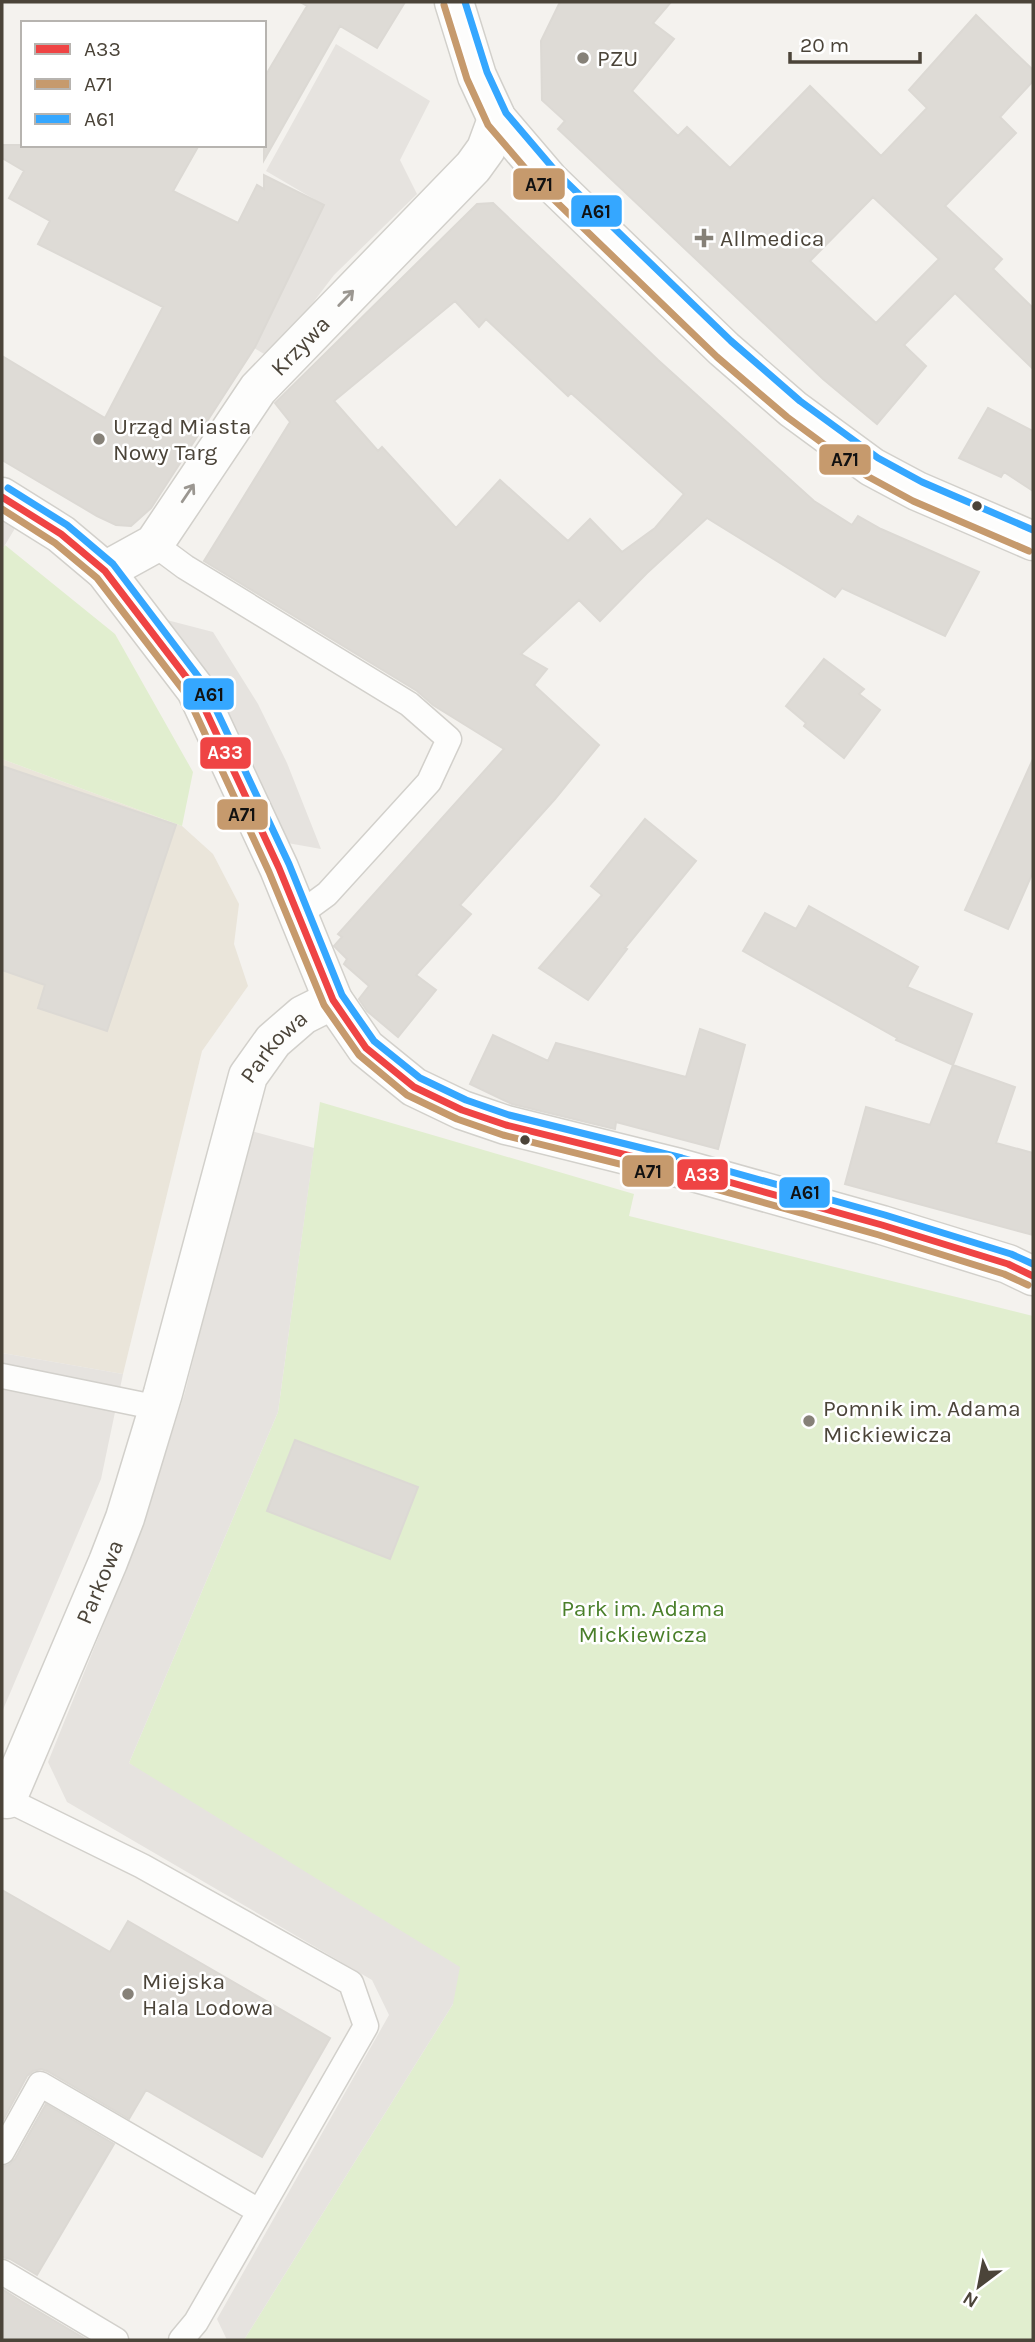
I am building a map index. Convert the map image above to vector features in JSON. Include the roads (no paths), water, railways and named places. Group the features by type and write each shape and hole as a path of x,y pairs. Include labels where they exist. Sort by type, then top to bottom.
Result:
{"street":[{"path":"454,2 477,76 497,119 550,181 724,349 793,409 872,467 918,491 1033,541"},
{"name":"Krzywa","path":"105,571 154,544 258,389 472,167 485,149 497,119"},
{"path":"2,497 61,534 105,571 196,690 279,868 333,1000"},
{"name":"Parkowa","path":"4,1798 125,1518 159,1408 248,1076 273,1041 303,1015 333,1000 366,1048 414,1087 462,1110 506,1125 679,1168 882,1225 1009,1264 1033,1276"}],"lane":[{"path":"154,544 185,567 409,704 449,739 429,782 327,894 297,916"},
{"path":"2,1376 159,1408"},
{"path":"4,1798 142,1866 351,1983 366,2026 195,2322 181,2340"},
{"path":"2,2152 40,2084 259,2211"},
{"path":"2,2272 116,2340"}],"place":[{"name":"PZU","path":"583,58"},
{"name":"Allmedica","path":"704,238"},
{"name":"Urząd Miasta Nowy Targ","path":"99,439"},
{"name":"Pomnik im. Adama Mickiewicza","path":"809,1421"},
{"name":"Miejska Hala Lodowa","path":"128,1994"}],"park label":[{"name":"Park im. Adama Mickiewicza","path":"643,1621"}]}
